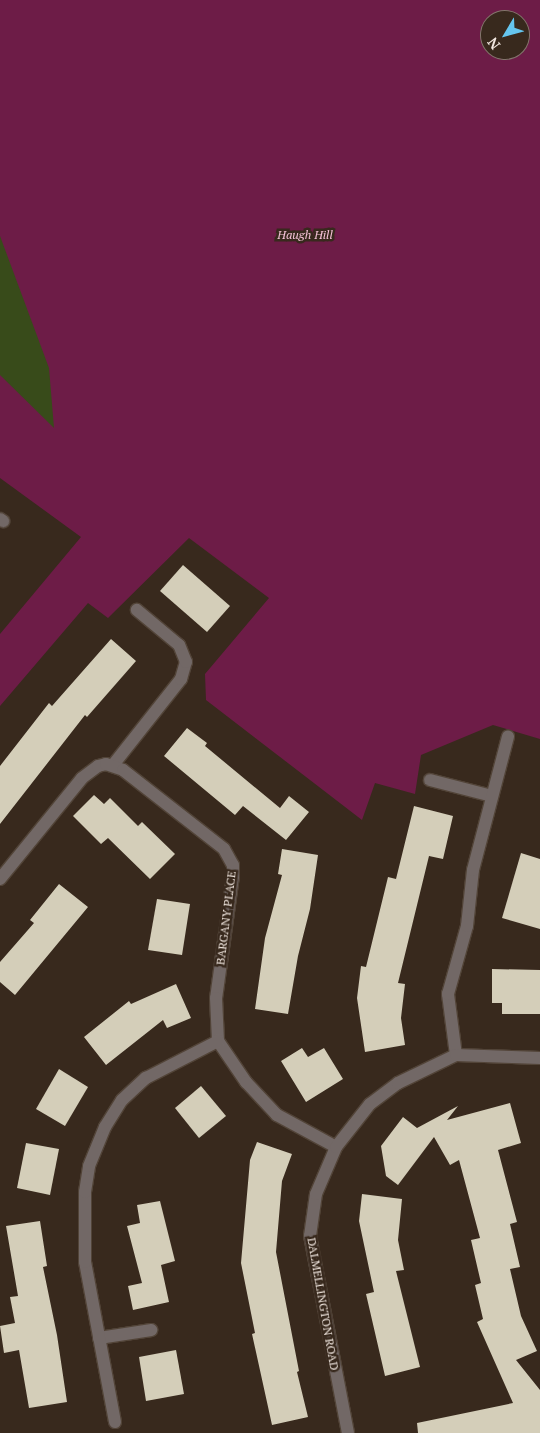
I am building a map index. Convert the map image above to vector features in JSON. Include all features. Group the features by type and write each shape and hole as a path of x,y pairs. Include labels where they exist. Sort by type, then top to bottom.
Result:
{"street":[{"path":"0,879 82,778 98,766 113,765 181,679 186,662 179,645 137,610"},
{"path":"456,1055 448,994 467,926 473,870 508,737"},
{"name":"BARGANY PLACE","path":"113,765 123,770 224,849 231,859 233,865 232,887 216,998 218,1041"},
{"path":"430,780 492,796"},
{"path":"116,1422 85,1262 85,1192 89,1166 105,1126 122,1100 146,1078 218,1041 246,1082 277,1115 336,1147"},
{"name":"DALMELLINGTON ROAD","path":"348,1433 310,1236 316,1194 336,1147 377,1099 398,1083 456,1055 540,1058"},
{"path":"99,1338 151,1330"}],"green space":[{"name":"Haugh Hill","path":"0,0 540,0 540,739 493,725 421,755 415,794 375,783 362,820 206,700 205,674 269,598 189,538 108,618 88,603 0,706 0,634 81,537 0,478"}],"shaded area":[{"path":"0,236 49,368 54,428 0,375"}],"building":[{"path":"183,565 230,606 207,632 160,591"},
{"path":"111,639 136,661 87,717 85,715 0,824 0,766 49,703 52,706"},
{"path":"187,728 207,743 205,746 280,808 289,796 309,812 286,840 243,806 235,815 164,756"},
{"path":"94,795 104,804 110,798 138,826 142,822 175,854 150,879 108,838 101,844 73,816"},
{"path":"414,806 453,816 443,859 429,856 398,983 405,984 401,1018 405,1045 365,1052 357,998 361,966 366,967 388,877 396,879"},
{"path":"282,849 318,855 310,909 298,956 288,1014 255,1009 265,938 282,875 278,874"},
{"path":"521,853 540,859 540,929 502,918"},
{"path":"59,884 88,907 15,995 0,982 0,962 34,923 30,920"},
{"path":"157,899 190,904 182,955 148,950"},
{"path":"492,969 540,970 540,1014 502,1014 502,1003 492,1003"},
{"path":"176,984 191,1018 167,1028 163,1020 106,1065 84,1037 129,1001 131,1004"},
{"path":"302,1048 308,1057 324,1048 343,1079 306,1102 281,1061"},
{"path":"59,1069 88,1087 65,1126 36,1109"},
{"path":"201,1086 226,1116 199,1138 175,1108"},
{"path":"510,1103 521,1143 498,1150 517,1222 510,1224 520,1267 510,1269 521,1316 537,1351 516,1360 540,1390 540,1433 418,1433 417,1423 513,1403 477,1322 483,1319 475,1285 481,1283 471,1240 480,1238 459,1160 450,1165 434,1137 398,1185 386,1176 381,1146 403,1117 417,1128 458,1106 447,1120"},
{"path":"257,1142 292,1154 282,1181 276,1252 299,1371 297,1372 308,1417 272,1425 252,1334 255,1333 241,1263 250,1160"},
{"path":"26,1143 59,1149 50,1195 17,1188"},
{"path":"362,1194 402,1199 398,1240 404,1270 396,1271 420,1367 385,1376 366,1294 374,1292 359,1221"},
{"path":"160,1201 175,1261 161,1265 169,1302 133,1310 128,1286 142,1283 127,1226 140,1223 137,1205"},
{"path":"40,1221 47,1266 43,1267 57,1335 67,1402 29,1408 19,1350 4,1353 0,1326 15,1323 10,1297 18,1296 6,1226"},
{"path":"176,1350 184,1394 146,1401 139,1357"}]}
